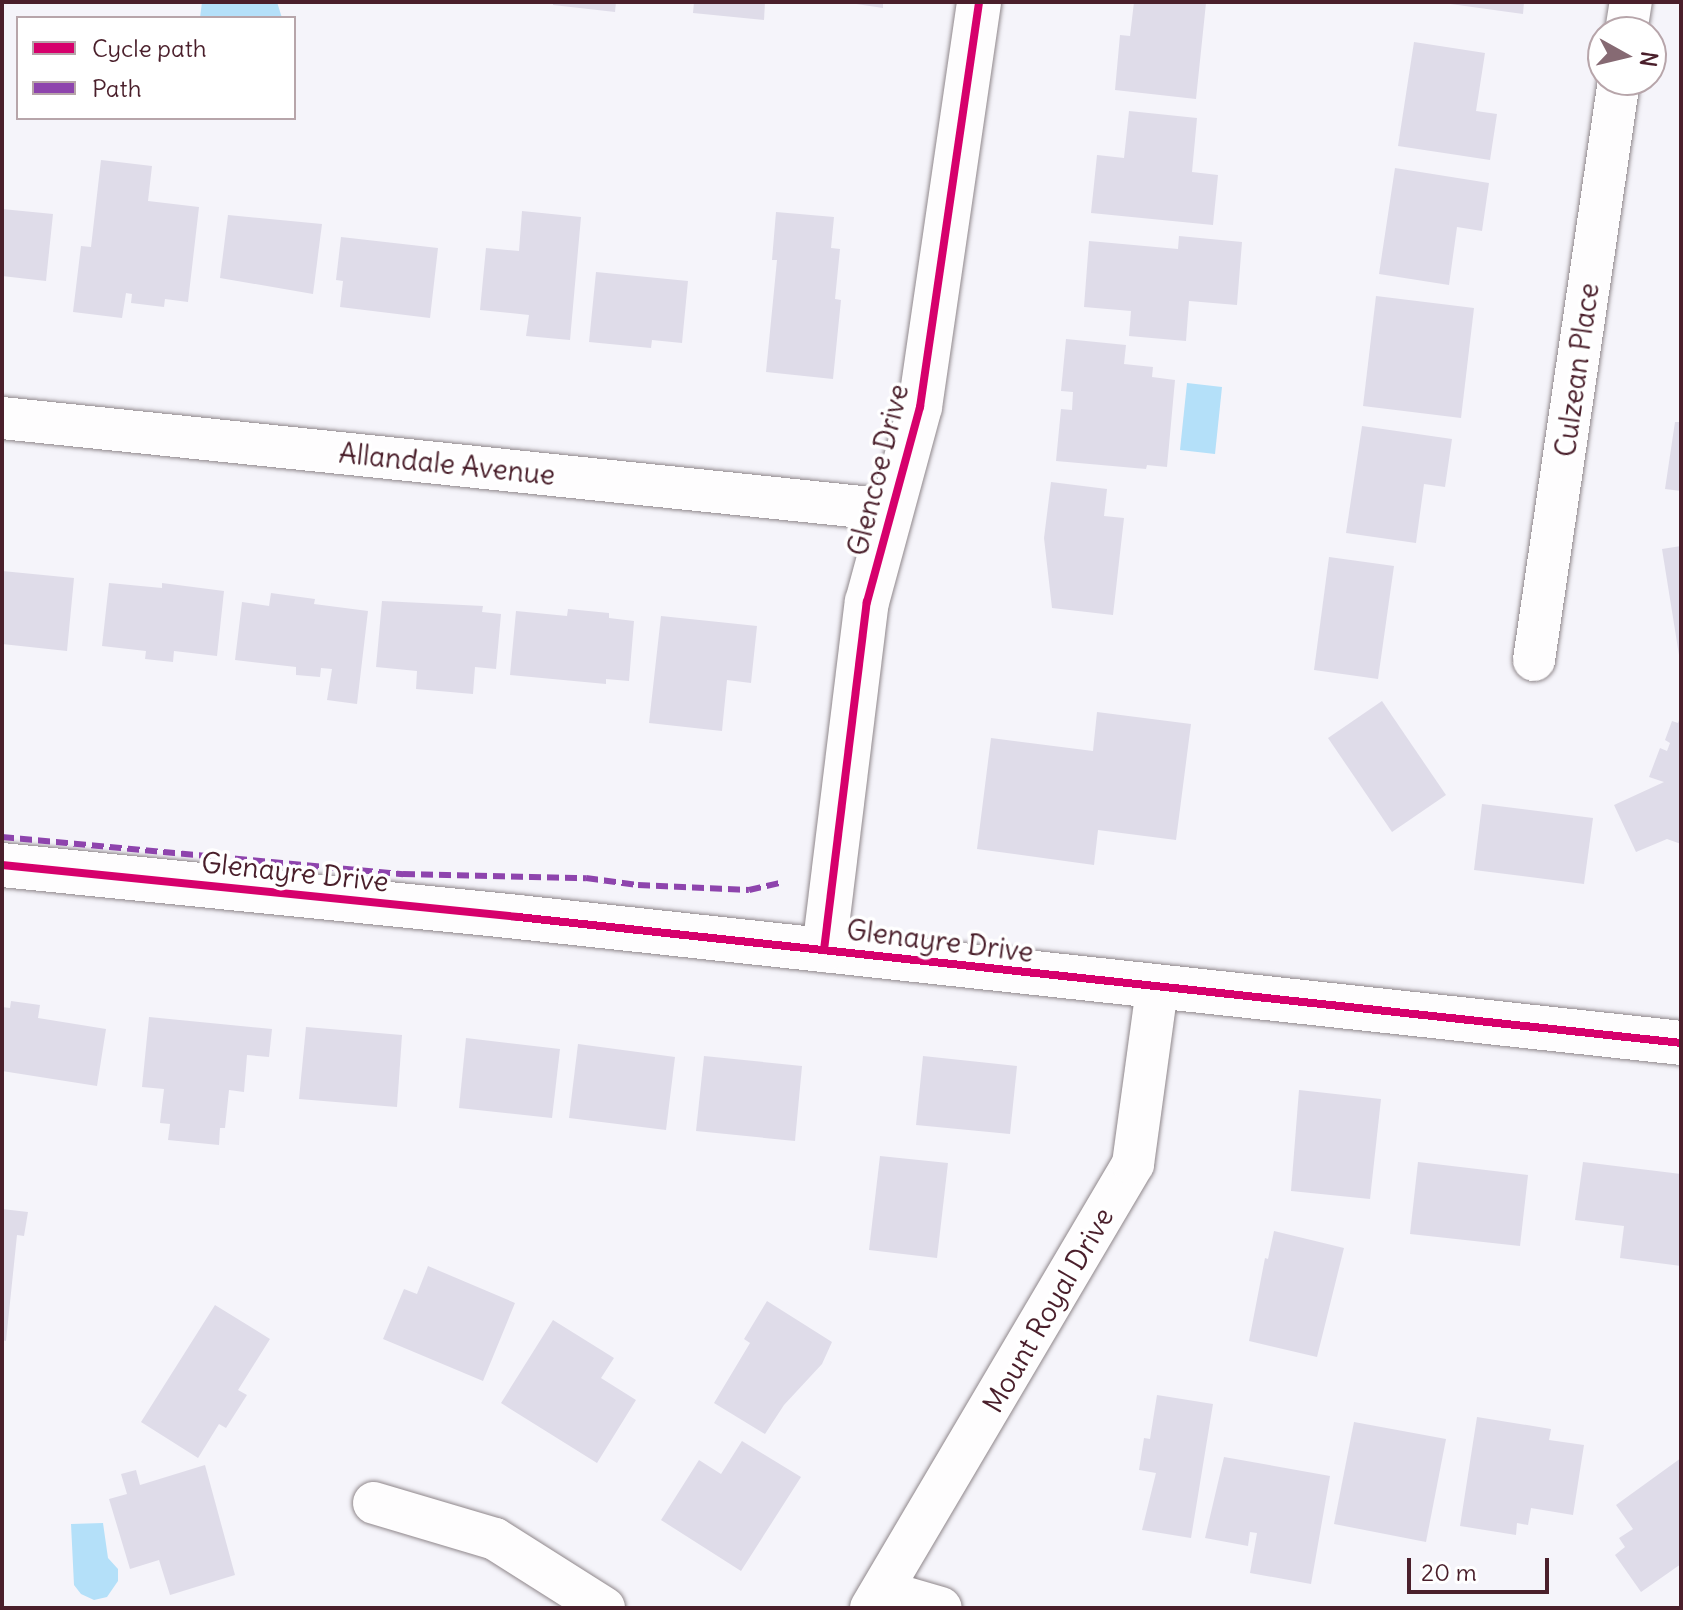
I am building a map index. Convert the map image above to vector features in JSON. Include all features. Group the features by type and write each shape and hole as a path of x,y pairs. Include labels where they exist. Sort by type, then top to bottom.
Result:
{"street":[{"name":"Glencoe Drive","path":"824,950 867,602 920,407 979,2"},
{"name":"Culzean Place","path":"1534,660 1617,96"},
{"name":"Allandale Avenue","path":"2,418 891,510"},
{"name":"Glenayre Drive","path":"2,865 1681,1043"},
{"name":"Mount Royal Drive","path":"877,1599 1133,1164 1157,988"},
{"path":"374,1503 495,1539 604,1608"},
{"path":"877,1599 941,1608"}],"water":[{"path":"202,2 277,2 281,16 200,16"},
{"path":"1187,383 1222,387 1215,454 1180,450"},
{"path":"103,1523 108,1558 118,1569 118,1581 107,1597 94,1600 81,1594 74,1585 71,1524"}],"building":[{"path":"553,2 616,2 615,12 553,5"},
{"path":"694,2 765,2 764,20 693,13"},
{"path":"843,2 883,2 883,8"},
{"path":"1134,2 1206,3 1196,99 1115,90 1120,35 1130,36"},
{"path":"1436,2 1524,2 1523,14"},
{"path":"1414,42 1485,53 1476,111 1497,114 1490,160 1398,146"},
{"path":"1129,111 1197,118 1192,172 1218,175 1213,225 1091,213 1097,155 1124,158"},
{"path":"101,160 152,166 148,201 199,207 188,302 165,299 164,307 131,303 132,294 126,293 122,318 73,312 81,246 91,247"},
{"path":"1395,168 1489,183 1482,231 1457,227 1449,285 1379,274"},
{"path":"2,209 53,214 46,281 2,276"},
{"path":"522,211 581,217 570,340 526,336 529,315 480,310 486,248 519,251"},
{"path":"776,212 834,217 831,248 840,249 835,299 841,300 833,379 766,372 777,260 772,260"},
{"path":"228,215 322,224 313,294 220,278"},
{"path":"1179,236 1242,242 1237,305 1189,301 1186,341 1129,336 1131,311 1084,307 1089,241 1178,249"},
{"path":"341,237 438,248 430,318 340,307 343,281 336,280"},
{"path":"596,272 688,281 682,343 652,340 651,348 589,342"},
{"path":"1376,296 1474,308 1461,418 1363,406"},
{"path":"1066,339 1126,345 1124,364 1153,367 1152,377 1175,380 1167,467 1147,465 1146,469 1056,461 1061,409 1072,410 1073,392 1061,391"},
{"path":"1675,422 1681,422 1681,491 1665,489"},
{"path":"1362,426 1452,439 1445,487 1424,484 1416,543 1346,533"},
{"path":"1051,482 1107,489 1104,516 1124,518 1113,615 1052,608 1044,538"},
{"path":"1681,546 1681,655 1679,655 1662,549"},
{"path":"1329,557 1394,566 1378,679 1314,670"},
{"path":"2,571 74,578 67,651 2,644"},
{"path":"109,583 162,588 162,583 224,591 217,656 174,651 173,662 145,659 146,651 102,646"},
{"path":"271,593 315,599 314,604 368,611 357,704 327,700 332,669 321,668 320,677 296,675 296,667 235,660 242,602 269,606"},
{"path":"382,601 483,606 482,612 501,614 496,669 475,667 473,694 416,689 417,671 376,667"},
{"path":"568,609 609,613 609,618 634,621 629,681 606,679 606,684 510,675 516,611 567,616"},
{"path":"661,616 757,626 751,683 727,680 722,731 649,723"},
{"path":"1382,701 1446,795 1392,832 1328,738"},
{"path":"1097,712 1191,724 1176,840 1098,830 1094,865 977,849 991,738 1093,751"},
{"path":"1681,715 1681,844 1667,839 1636,852 1614,805 1664,782 1649,777 1660,748 1667,751 1670,743 1665,740 1672,721 1678,723"},
{"path":"1482,804 1593,818 1584,884 1474,870"},
{"path":"11,1001 40,1005 38,1018 106,1029 97,1086 2,1071 2,1007 10,1008"},
{"path":"149,1017 272,1029 269,1057 247,1055 244,1092 229,1090 225,1128 220,1128 219,1145 168,1140 170,1124 160,1123 164,1089 142,1087"},
{"path":"306,1027 402,1035 397,1107 299,1099"},
{"path":"466,1038 560,1049 552,1118 459,1108"},
{"path":"578,1044 675,1057 666,1130 569,1118"},
{"path":"704,1056 802,1066 795,1141 696,1131"},
{"path":"923,1056 1017,1066 1010,1134 916,1125"},
{"path":"1299,1090 1381,1099 1370,1199 1291,1191"},
{"path":"880,1156 948,1163 937,1258 869,1250"},
{"path":"1418,1162 1528,1175 1520,1246 1410,1234"},
{"path":"1583,1162 1681,1174 1681,1266 1620,1258 1624,1226 1575,1220"},
{"path":"2,1209 28,1212 24,1236 17,1235 6,1341 2,1340"},
{"path":"1274,1231 1344,1248 1317,1357 1249,1341 1265,1258 1268,1259"},
{"path":"428,1266 515,1303 483,1381 383,1339 404,1289 417,1294"},
{"path":"767,1301 832,1342 822,1364 784,1405 765,1434 714,1403 750,1343 744,1339"},
{"path":"215,1305 270,1339 238,1390 247,1395 226,1428 219,1424 198,1458 141,1422"},
{"path":"553,1320 614,1358 601,1378 636,1400 597,1463 501,1403"},
{"path":"1157,1395 1213,1404 1191,1538 1142,1530 1156,1473 1139,1470 1144,1438 1150,1439"},
{"path":"1477,1417 1551,1429 1549,1440 1584,1445 1573,1515 1531,1508 1528,1525 1517,1523 1516,1535 1460,1526"},
{"path":"1354,1422 1446,1439 1426,1542 1334,1524"},
{"path":"742,1441 801,1477 741,1571 661,1520 699,1460 721,1474"},
{"path":"1224,1457 1330,1476 1311,1584 1250,1573 1257,1533 1250,1532 1248,1546 1205,1538"},
{"path":"1681,1458 1681,1564 1641,1592 1615,1555 1625,1547 1619,1538 1633,1529 1616,1505"},
{"path":"205,1465 235,1575 170,1595 159,1560 130,1569 109,1499 127,1494 121,1474 136,1470 140,1485"}],"marked path":[{"path":"2,837 403,874 586,878 638,885 749,890 780,883"}],"cycle path":[{"path":"824,950 867,602 920,407 979,2"},
{"path":"2,865 518,917 1681,1043"}]}
